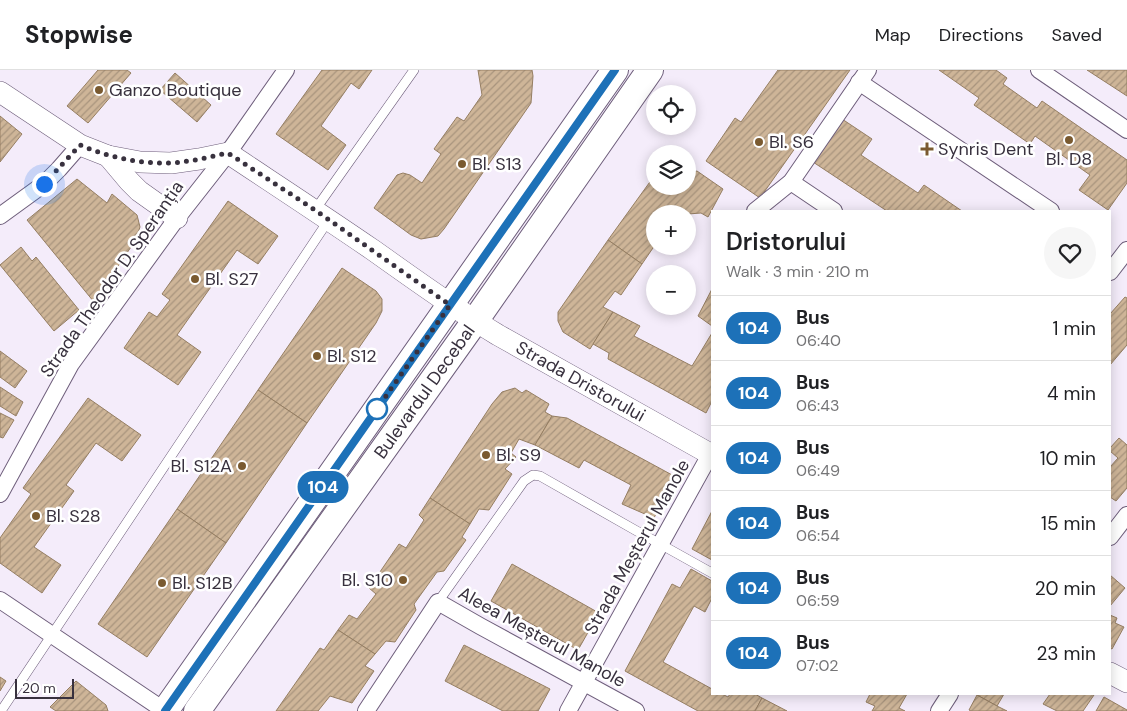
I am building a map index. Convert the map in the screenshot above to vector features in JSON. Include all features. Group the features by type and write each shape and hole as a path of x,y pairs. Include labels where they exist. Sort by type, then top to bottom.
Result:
{"main road":[{"name":"Bulevardul Decebal","path":"165,711 616,70"},
{"name":"Bulevardul Decebal","path":"197,711 475,321 650,70"}],"street":[{"name":"Strada Theodor D. Speranția","path":"0,494 72,364 177,218 228,153 286,70"},
{"path":"1040,70 1127,130"},
{"path":"756,210 791,182 864,76 1050,210"},
{"path":"0,92 80,145 108,156 140,162 171,163 228,153"},
{"path":"0,216 44,184 80,145"},
{"name":"Strada Dristorului","path":"228,153 322,215 475,321 711,452"},
{"path":"108,156 139,191 177,218"},
{"path":"791,182 833,210"},
{"path":"1111,270 1119,253"},
{"name":"Strada Meșterul Manole","path":"568,711 711,455"},
{"path":"1111,536 1127,515"},
{"path":"0,600 165,711"},
{"name":"Aleea Meșterul Manole","path":"366,711 438,602 636,711"},
{"path":"1111,674 1127,682"}],"lane":[{"path":"1,711 414,70"},
{"path":"438,602 524,481 533,475 540,476 711,572"}],"building":[{"name":"Ganzo Boutique","path":"98,70 127,70 131,73 88,123 67,106"},
{"path":"322,70 372,70 359,89 351,83 321,126 346,145 328,170 276,134"},
{"name":"Bl. S13","path":"478,70 532,70 531,103 444,229 438,236 421,239 411,235 374,208 397,175 403,173 410,175 422,183 441,154 434,149 457,117 464,121 482,95"},
{"name":"Bl. S6","path":"778,70 850,70 760,198 706,161 735,118 741,122"},
{"name":"Bl. D8","path":"939,70 996,70 1007,78 1003,84 1037,108 1042,101 1127,160 1127,183 1108,210 1079,190 1090,175 1035,136 1030,144 974,105 979,98"},
{"path":"1087,70 1127,70 1127,96"},
{"path":"175,73 211,105 197,122 160,90"},
{"path":"0,116 22,134 0,162"},
{"path":"842,119 872,139 861,155 918,193 924,185 961,210 885,210 813,162"},
{"path":"697,171 723,189 708,217 701,213 696,213 696,205 646,205 646,255 648,255 642,264 608,240 646,187 646,195 696,195"},
{"path":"77,179 107,203 112,194 137,215 140,227 135,241 94,302 27,220"},
{"name":"Bl. S27","path":"228,201 278,236 258,264 237,250 177,335 201,352 178,385 124,348 149,312 157,317 170,300 162,294"},
{"path":"608,240 642,264 621,295 615,291 603,307 613,312 590,349 563,332 558,321 558,312"},
{"path":"21,247 32,261 36,257 79,310 54,331 0,265"},
{"name":"Bl. S12","path":"342,268 376,291 382,299 382,311 376,323 307,423 258,390"},
{"path":"711,291 711,325 698,316"},
{"path":"1125,297 1127,298 1127,345 1111,364 1111,313"},
{"path":"613,312 640,326 634,336 692,366 711,335 711,403 706,413 608,359 609,353 593,344"},
{"path":"0,351 27,371 15,388 0,377"},
{"path":"0,387 23,402 16,416 0,406"},
{"name":"Bl. S9","path":"515,388 522,393 526,390 549,404 545,412 552,416 535,445 519,439 511,453 516,457 505,469 512,474 489,510 479,509 470,524 430,498 492,404 502,392"},
{"name":"Bl. S12A","path":"258,390 307,423 226,543 177,509"},
{"name":"Bl. S28","path":"88,398 141,435 122,461 96,443 66,485 74,491 34,547 61,565 42,593 0,563 0,538 31,494 23,488"},
{"path":"0,413 14,420 3,438 0,437"},
{"path":"552,416 567,418 674,476 654,518 622,504 631,485 584,460 579,468 535,445"},
{"path":"1119,438 1127,445 1127,488 1116,501 1111,498 1111,466 1118,458 1111,452 1111,447"},
{"name":"Bl. S10","path":"430,498 470,524 462,537 466,540 444,571 437,572 414,604 416,610 395,642 386,641 375,654 338,630 349,615 357,619 376,594 369,588 399,544 406,548 424,520 419,515"},
{"name":"Bl. S12B","path":"177,509 226,543 147,657 98,624"},
{"path":"711,513 711,559 692,549"},
{"path":"512,564 599,613 578,650 491,601"},
{"path":"691,569 711,580 711,600 705,612 694,606 663,662 711,688 711,695 724,695 728,697 729,695 757,695 762,698 755,711 698,711 625,671 672,584 680,588"},
{"path":"1111,576 1125,588 1111,605"},
{"path":"1111,615 1117,618 1115,623 1124,627 1112,649"},
{"path":"338,630 375,654 365,666 374,671 352,703 330,696 318,711 276,711 320,648 324,650"},
{"path":"464,645 550,689 538,711 503,711 445,681"},
{"path":"0,677 6,681 0,691"},
{"path":"76,681 106,705 108,711 56,711 50,707"},
{"path":"870,695 906,695 899,708 905,711 872,711 875,706 866,702"},
{"path":"977,695 1003,695 997,706"},
{"path":"977,695 1007,711 969,710"},
{"path":"1049,695 1094,695 1083,711 1057,711 1043,704"},
{"path":"1104,697 1127,710 1127,711 1096,711"},
{"path":"762,698 787,711 755,711"}],"bus line":[{"name":"104","path":"165,711 615,70"}],"place":[{"name":"Ganzo Boutique","path":"99,90"},
{"name":"Bl. D8","path":"1069,140"},
{"name":"Bl. S6","path":"759,142"},
{"name":"Synris Dent","path":"927,149"},
{"name":"Bl. S13","path":"462,164"},
{"name":"Bl. S27","path":"195,279"},
{"name":"Bl. S12","path":"317,356"},
{"name":"Bl. S9","path":"486,455"},
{"name":"Bl. S12A","path":"242,466"},
{"name":"Bl. S28","path":"36,516"},
{"name":"Bl. S10","path":"403,580"},
{"name":"Bl. S12B","path":"162,583"}],"route":[{"path":"44,184 80,145 108,156 140,162 171,163 228,153 315,210 450,305 374,413 377,409"}]}
